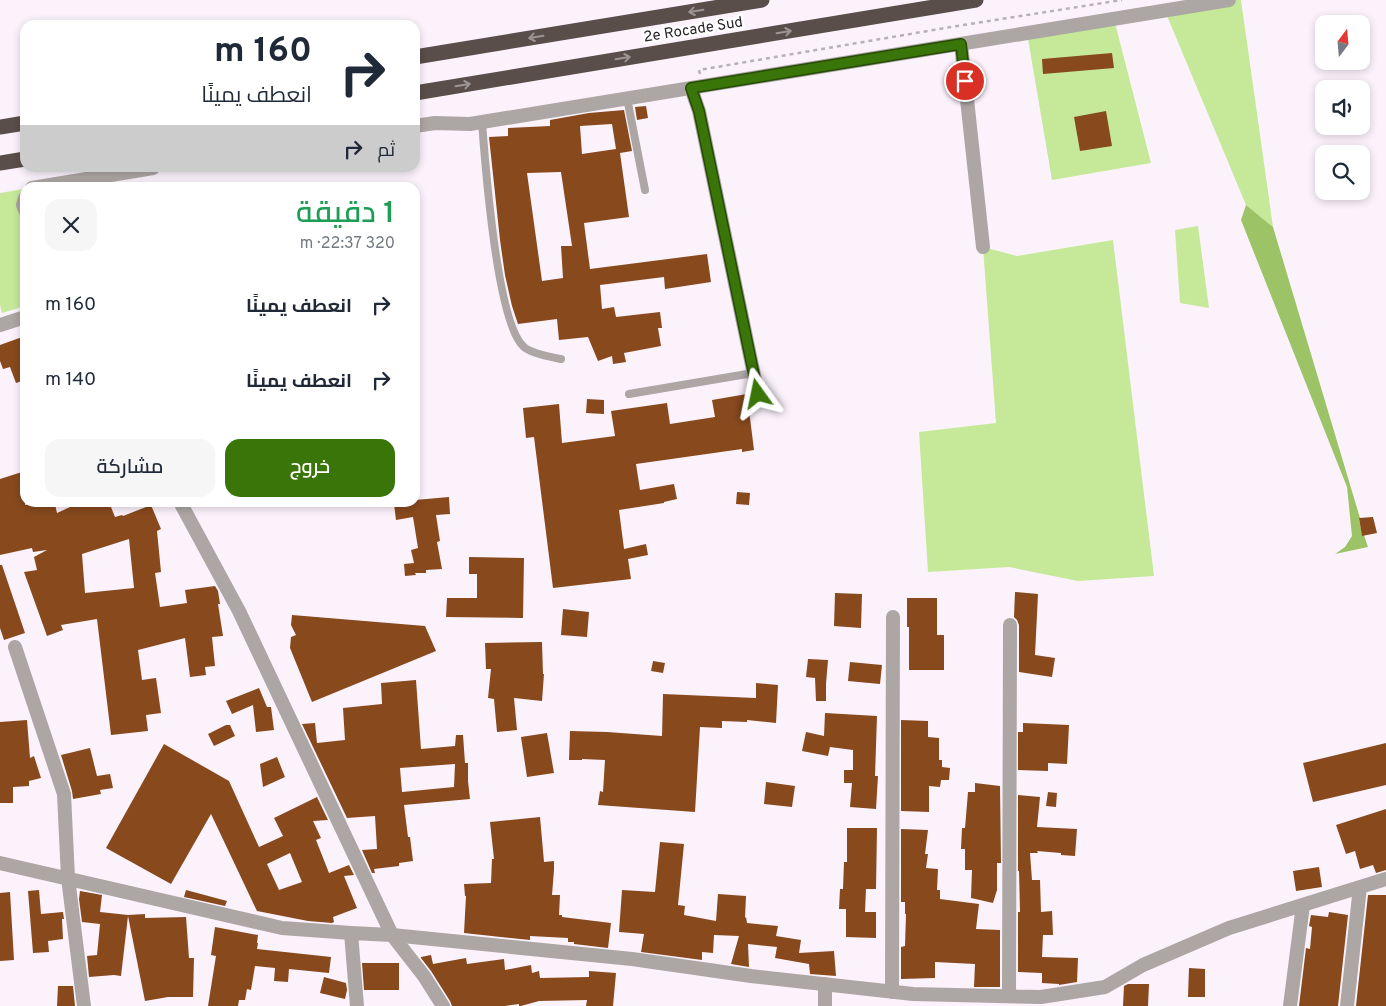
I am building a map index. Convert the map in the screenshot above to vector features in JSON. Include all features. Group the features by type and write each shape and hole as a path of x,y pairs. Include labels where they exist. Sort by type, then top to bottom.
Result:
{"highway":[{"name":"2e Rocade Sud","path":"420,56 762,0"},
{"name":"2e Rocade Sud","path":"420,92 976,0"},
{"path":"0,127 20,124"},
{"path":"0,163 20,160"}],"street":[{"path":"420,125 435,122 470,124 1229,0"},
{"path":"961,44 983,247"},
{"path":"697,88 699,111 758,394"},
{"path":"68,182 129,172"},
{"path":"0,324 20,318"},
{"path":"183,507 239,611 392,935 424,976 443,1006"},
{"path":"892,992 893,617"},
{"path":"1010,625 1017,999"},
{"path":"15,647 64,794 68,878 84,1006"},
{"path":"0,863 282,928 392,935 632,959 751,976 892,992 913,1000 985,1001 1041,997 1105,987 1143,965 1229,928 1386,879"},
{"path":"1348,1006 1360,887"},
{"path":"1290,1006 1303,905"},
{"path":"351,933 357,1006"},
{"path":"825,984 825,1006"}],"lane":[{"path":"627,98 645,190"},
{"path":"482,122 489,203 501,280 509,316 520,342 525,348 560,359"},
{"path":"630,394 753,373"}],"path":[{"path":"697,88 699,70 1122,0"}],"green space":[{"path":"1229,0 1241,0 1273,227 1246,205 1165,11"},
{"path":"1114,19 1151,163 1052,180 1027,33"},
{"path":"20,190 17,207 20,215 20,308 2,313 0,305 0,193"},
{"path":"1246,205 1273,227 1360,518 1362,535 1364,535 1368,547 1335,554 1345,547 1352,536 1347,487 1241,220"},
{"path":"1198,226 1209,308 1180,303 1175,230"},
{"path":"1113,240 1154,576 1078,581 1009,567 928,572 919,432 996,423 983,247 1017,256"}],"building":[{"path":"1112,53 1114,68 1043,74 1042,59"},
{"path":"646,106 648,118 637,120 635,107"},
{"path":"624,110 632,151 620,153 629,217 584,223 590,269 707,254 711,282 665,289 664,277 600,285 602,309 614,307 616,317 660,312 662,328 658,328 661,346 624,353 626,362 613,364 612,356 598,361 588,337 559,340 557,319 518,324 505,275 489,137 508,136 508,128 550,126 550,120 589,113","holes":["612,124 616,149 582,154 580,126","561,172 572,246 561,246 563,278 542,281 527,173"]},
{"path":"1106,111 1112,146 1080,151 1074,117"},
{"path":"20,338 20,382 16,383 10,367 3,369 0,361 0,345"},
{"path":"747,394 754,450 742,452 742,449 636,464 640,490 674,484 677,499 664,503 619,510 624,549 646,544 648,555 628,559 631,579 553,588 534,437 526,438 523,408 559,404 562,443 615,436 611,411 667,403 670,424 715,417 712,400"},
{"path":"587,399 604,400 604,414 586,413"},
{"path":"20,473 20,507 56,507 57,513 70,507 111,507 115,517 123,516 146,507 152,507 161,529 157,531 161,572 155,573 160,607 187,603 185,590 215,586 218,591 223,636 212,637 215,666 205,667 206,675 190,677 185,638 138,650 142,680 156,678 161,713 146,715 148,731 111,735 97,619 61,625 63,630 47,636 24,572 37,570 34,557 47,550 33,552 32,548 0,555 0,479","holes":["129,539 134,588 85,593 82,554"]},
{"path":"737,492 750,493 749,505 736,504"},
{"path":"449,497 450,514 436,515 440,541 437,542 442,569 426,570 426,573 415,573 416,575 405,576 404,564 414,563 411,550 418,548 413,517 396,520 394,507 420,507 420,500"},
{"path":"1373,517 1377,533 1362,536 1359,518"},
{"path":"469,557 524,558 523,618 446,617 447,598 477,598 477,574 469,574"},
{"path":"0,565 2,565 25,633 4,640 0,628"},
{"path":"1015,592 1038,594 1035,655 1055,658 1052,677 1019,672 1019,625 1014,617"},
{"path":"835,593 862,594 861,628 834,626"},
{"path":"907,598 937,598 937,635 944,635 944,670 909,670"},
{"path":"563,609 589,612 587,637 561,635"},
{"path":"292,615 425,626 436,651 312,702 290,648 291,637 296,635 291,625"},
{"path":"542,642 544,674 542,701 514,698 517,730 497,732 494,699 488,698 491,669 486,669 485,643"},
{"path":"808,659 828,660 826,701 816,701 815,678 806,677"},
{"path":"653,661 665,663 663,673 651,671"},
{"path":"850,662 882,665 880,684 848,681"},
{"path":"416,680 421,749 455,746 456,735 463,735 465,763 468,763 470,799 404,805 413,861 399,863 399,866 374,869 375,873 372,873 362,850 377,849 375,816 347,818 302,724 315,723 317,743 345,740 343,708 382,704 381,683","holes":["455,764 454,787 402,792 400,768"]},
{"path":"756,683 778,685 776,723 747,720 747,722 722,721 722,728 700,727 695,812 598,805 600,791 603,792 605,760 569,760 570,731 662,736 663,694 756,698"},
{"path":"259,688 267,707 271,707 274,730 256,732 253,705 232,714 226,701"},
{"path":"825,713 877,716 875,776 878,776 876,809 850,807 852,783 844,783 844,770 853,770 853,750 830,747 828,756 802,751 806,732 824,736"},
{"path":"27,720 30,758 34,756 41,778 29,781 29,786 13,787 13,803 0,803 0,722"},
{"path":"901,720 928,721 928,737 939,738 939,760 942,760 942,767 950,768 949,780 941,780 940,787 929,786 929,812 901,811"},
{"path":"1023,723 1069,725 1067,764 1048,763 1048,771 1018,770 1018,732 1023,732"},
{"path":"226,725 230,725 235,736 214,746 208,734"},
{"path":"547,733 554,773 527,777 521,737"},
{"path":"1386,743 1386,785 1313,802 1303,763"},
{"path":"164,744 229,781 259,847 283,836 274,818 317,797 328,820 313,821 321,838 316,840 329,873 349,865 354,875 344,876 357,908 333,917 334,922 332,923 308,921 257,911 211,814 171,884 106,848","holes":["290,853 302,882 279,890 267,864"]},
{"path":"90,748 97,776 110,774 113,788 100,790 101,794 73,799 61,755"},
{"path":"277,757 285,777 263,787 260,764"},
{"path":"766,782 795,786 792,807 764,804"},
{"path":"975,783 1000,786 1001,863 997,863 997,890 993,903 971,898 972,870 965,870 965,849 961,849 962,828 965,828 968,792 975,792"},
{"path":"1048,792 1057,793 1056,807 1046,806"},
{"path":"1018,795 1040,797 1037,827 1077,829 1075,856 1037,851 1038,853 1030,853 1032,880 1040,880 1041,912 1052,911 1053,935 1043,935 1042,957 1078,958 1077,982 1059,985 1042,983 1042,973 1018,972 1018,912 1020,912"},
{"path":"1386,809 1386,870 1376,873 1373,865 1360,869 1355,851 1346,854 1336,825"},
{"path":"540,817 544,862 554,861 552,895 560,895 559,915 562,915 562,917 611,923 608,948 574,944 574,942 568,942 568,938 530,936 530,940 464,933 466,896 464,884 491,883 492,859 494,859 490,822"},
{"path":"847,828 877,828 876,889 866,889 865,912 876,912 876,938 846,937 846,909 839,909 840,889 843,889 844,862 847,862"},
{"path":"901,829 928,830 925,854 928,854 926,868 938,869 937,890 940,890 940,899 979,904 976,929 1000,930 1000,987 974,987 975,964 935,962 935,978 901,979 901,947 905,946 906,914 905,902 901,902"},
{"path":"660,842 684,844 678,905 685,906 684,915 716,921 718,894 746,896 745,918 747,923 778,926 776,936 801,940 799,953 834,951 836,976 810,974 809,964 775,958 777,947 748,944 749,967 731,964 739,936 714,935 713,953 702,952 702,960 641,952 644,934 619,932 622,890 655,892"},
{"path":"1319,867 1322,887 1296,891 1293,871"},
{"path":"39,890 41,914 63,912 63,939 48,941 49,952 33,953 28,891"},
{"path":"186,890 227,901 225,906 184,897"},
{"path":"80,891 102,895 100,912 128,915 145,914 145,918 186,917 189,958 194,958 193,997 168,997 145,1001 128,916 121,976 89,977 87,956 97,955 100,924 82,922 79,899"},
{"path":"10,892 14,960 0,961 0,893"},
{"path":"1368,895 1386,895 1386,1006 1356,1006"},
{"path":"1329,912 1348,915 1338,1006 1299,1006 1306,948 1310,949 1312,927 1309,926 1311,915 1328,917"},
{"path":"215,927 258,935 257,949 331,957 329,973 289,969 288,982 274,981 275,968 255,966 251,990 247,989 245,1000 239,1000 238,1006 208,1006 216,956 211,955"},
{"path":"431,955 433,964 466,958 467,964 504,959 505,970 531,965 532,973 539,971 540,978 589,977 589,971 616,973 613,1006 586,1006 587,1000 539,1001 521,1006 519,1004 505,1006 452,1006 421,958"},
{"path":"362,963 399,963 399,990 364,990"},
{"path":"1189,968 1205,969 1205,997 1188,997"},
{"path":"324,977 346,983 345,999 320,993"},
{"path":"1128,984 1149,984 1148,1006 1123,1006 1124,986"},
{"path":"58,986 73,986 75,1006 57,1006"}],"route":[{"path":"758,394 699,111 691,88 961,44 965,81"}]}
